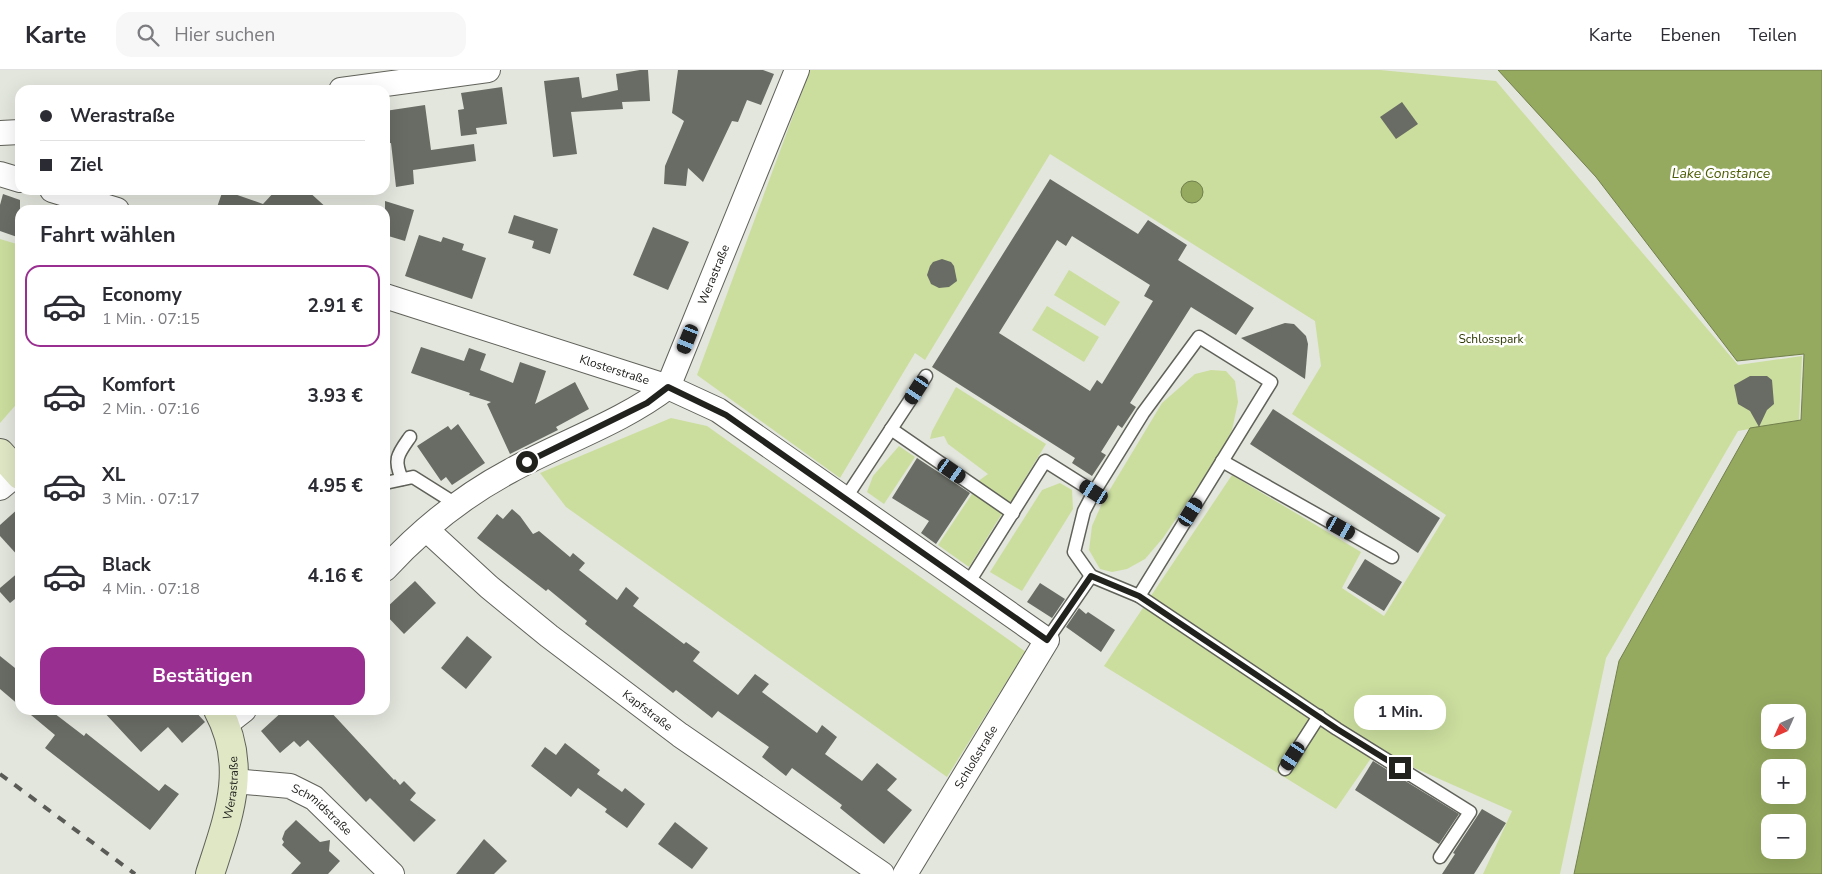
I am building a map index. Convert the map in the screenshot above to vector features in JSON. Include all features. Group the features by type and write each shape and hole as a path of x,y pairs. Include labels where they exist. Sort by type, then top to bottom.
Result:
{"main road":[{"path":"0,453 12,479"},
{"name":"Werastraße","path":"210,874 230,812 234,781 230,715"}],"street":[{"path":"359,85 388,77 488,70"},
{"name":"Werastraße","path":"668,387 798,70"},
{"path":"0,133 15,132"},
{"path":"0,174 15,178"},
{"path":"68,195 101,205"},
{"name":"Klosterstraße","path":"390,298 668,387 718,410 1047,640"},
{"path":"390,564 456,504 510,471 647,403 668,387"},
{"name":"Kapfstraße","path":"427,530 489,586 549,636 680,735 882,874"},
{"name":"Schloßstraße","path":"913,870 1047,640"},
{"name":"Schmidstraße","path":"234,781 290,786 314,798 392,874"}],"lane":[{"path":"1139,596 1271,382 1199,337 1143,413 1094,492 1084,510 1074,552 1091,576 1139,596 1319,716 1470,812 1440,857"},
{"path":"845,499 926,376"},
{"path":"891,429 1013,513"},
{"path":"402,480 396,467 397,456 410,437"},
{"path":"967,584 1045,461 1094,492"},
{"path":"1222,462 1392,557"},
{"path":"390,482 413,477 456,504"},
{"path":"1047,640 1091,576"},
{"path":"1285,769 1319,716"}],"green space":[{"name":"Schlosspark","path":"810,70 1380,70 1496,81 1738,365 1802,356 1799,420 1738,431 1606,658 1560,874 1483,874 1512,811 1376,751 1336,809 1104,666 1232,475 1361,552 1342,588 1384,616 1446,515 1292,414 1321,366 1315,321 1050,154 925,360 915,353 840,478 697,375"},
{"path":"0,239 15,244 15,406 0,423"},
{"path":"1069,270 1120,302 1105,326 1054,295"},
{"path":"1047,306 1099,337 1084,362 1032,330"},
{"path":"1211,370 1226,371 1235,381 1238,402 1232,430 1220,454 1163,538 1145,559 1127,569 1112,572 1100,569 1089,550 1092,526 1103,501 1162,403 1195,374"},
{"path":"956,387 1046,444 1010,503 977,482 988,474 948,444 944,436 930,439 932,431"},
{"path":"671,418 707,426 1026,652 947,777 566,507 540,473"},
{"path":"899,446 915,457 884,504 867,492 873,476"},
{"path":"1060,483 1072,490 1073,509 1022,591 990,572 1042,490"},
{"path":"974,491 1003,512 969,567 938,545"}],"water":[{"name":"Lake Constance","path":"1498,70 1822,70 1822,874 1574,874 1619,661 1750,428 1801,420 1804,354 1737,361 1596,177"},
{"path":"1192,181 1202,188 1203,192 1196,202 1192,203 1182,196 1181,192 1188,182"}],"building":[{"path":"648,70 650,101 622,102 623,109 571,112 577,154 553,157 544,81 579,77 582,98 618,90 616,74"},
{"path":"678,70 763,70 774,74 761,105 747,100 738,122 732,121 703,182 688,168 686,186 664,184 665,166 684,121 672,113"},
{"path":"502,87 507,124 476,128 477,134 461,136 458,110 464,109 461,93"},
{"path":"1402,102 1418,124 1396,139 1380,117"},
{"path":"425,105 431,150 474,144 476,161 413,170 414,184 396,187 390,143 390,110"},
{"path":"1050,179 1138,234 1148,220 1187,245 1178,260 1254,308 1236,335 1191,307 1130,403 1136,407 1122,428 1118,425 1101,452 1106,455 1092,476 1072,463 1075,458 932,367","holes":["1072,236 1150,285 1144,296 1153,301 1102,384 1097,380 1090,391 999,333 1057,240 1066,246"]},
{"path":"3,194 20,200 20,205 15,205 15,236 0,231 0,205"},
{"path":"221,195 237,195 263,204 271,195 312,195 324,205 218,205"},
{"path":"385,201 414,210 405,241 390,236 390,205 385,205"},
{"path":"514,215 558,229 550,254 532,248 534,241 508,233"},
{"path":"653,227 689,242 668,290 633,275"},
{"path":"419,235 441,242 443,237 464,244 462,250 486,258 472,299 405,276"},
{"path":"942,259 951,262 954,266 957,281 949,287 939,288 931,284 927,275 933,262"},
{"path":"1285,323 1294,324 1306,336 1308,344 1305,379 1241,338"},
{"path":"421,347 464,361 469,348 486,354 480,370 513,383 520,362 546,371 535,404 575,382 589,409 556,427 558,430 510,454 487,404 491,402 411,373"},
{"path":"1750,376 1767,376 1772,380 1774,404 1767,410 1759,427 1750,411 1738,404 1734,385"},
{"path":"1273,409 1440,518 1418,553 1250,444"},
{"path":"458,424 485,463 452,485 446,477 441,481 417,446 448,426 451,430"},
{"path":"917,458 970,493 936,544 921,533 929,521 892,498"},
{"path":"512,509 520,516 533,534 539,531 570,557 573,553 585,563 579,570 617,600 626,587 639,598 633,606 684,644 686,642 700,652 693,661 738,695 755,674 769,684 762,692 817,733 822,725 837,737 825,754 862,781 877,763 897,779 887,790 912,810 884,844 840,808 842,805 792,768 786,776 762,757 769,747 718,711 712,718 676,690 673,693 585,624 587,621 548,589 546,591 477,538 497,514 503,519"},
{"path":"15,512 15,552 0,536 0,525"},
{"path":"1365,559 1402,582 1384,611 1347,588"},
{"path":"15,575 15,599 10,603 0,592 0,588"},
{"path":"415,581 436,603 404,634 390,619 390,604"},
{"path":"1040,583 1065,599 1052,618 1027,602"},
{"path":"1079,608 1115,630 1101,652 1066,627"},
{"path":"467,636 492,657 466,689 441,668"},
{"path":"0,656 15,668 15,702 0,689"},
{"path":"31,715 57,715 84,736 86,733 159,791 165,784 179,794 150,830 45,748 55,735"},
{"path":"107,715 199,715 205,722 182,743 168,727 141,752"},
{"path":"279,715 334,715 394,780 400,785 404,781 416,793 410,800 436,820 414,842 370,798 366,802 308,740 300,747 294,741 280,753 261,731"},
{"path":"565,743 600,770 597,774 622,792 625,788 645,804 627,828 605,812 607,809 578,788 571,797 531,766 545,747 556,755"},
{"path":"1373,761 1459,814 1439,844 1355,790"},
{"path":"1482,809 1506,823 1474,874 1442,874 1455,854 1453,853"},
{"path":"296,820 320,842 330,840 329,851 340,861 328,874 291,874 301,863 282,845 284,842 282,839 285,831"},
{"path":"675,822 708,848 692,869 658,844"},
{"path":"484,839 507,861 494,874 456,874"}],"railway":[{"path":"0,774 135,874"}],"route":[{"path":"527,462 647,403 668,387 726,415 1047,640 1091,576 1139,596 1337,729 1400,768"}]}
